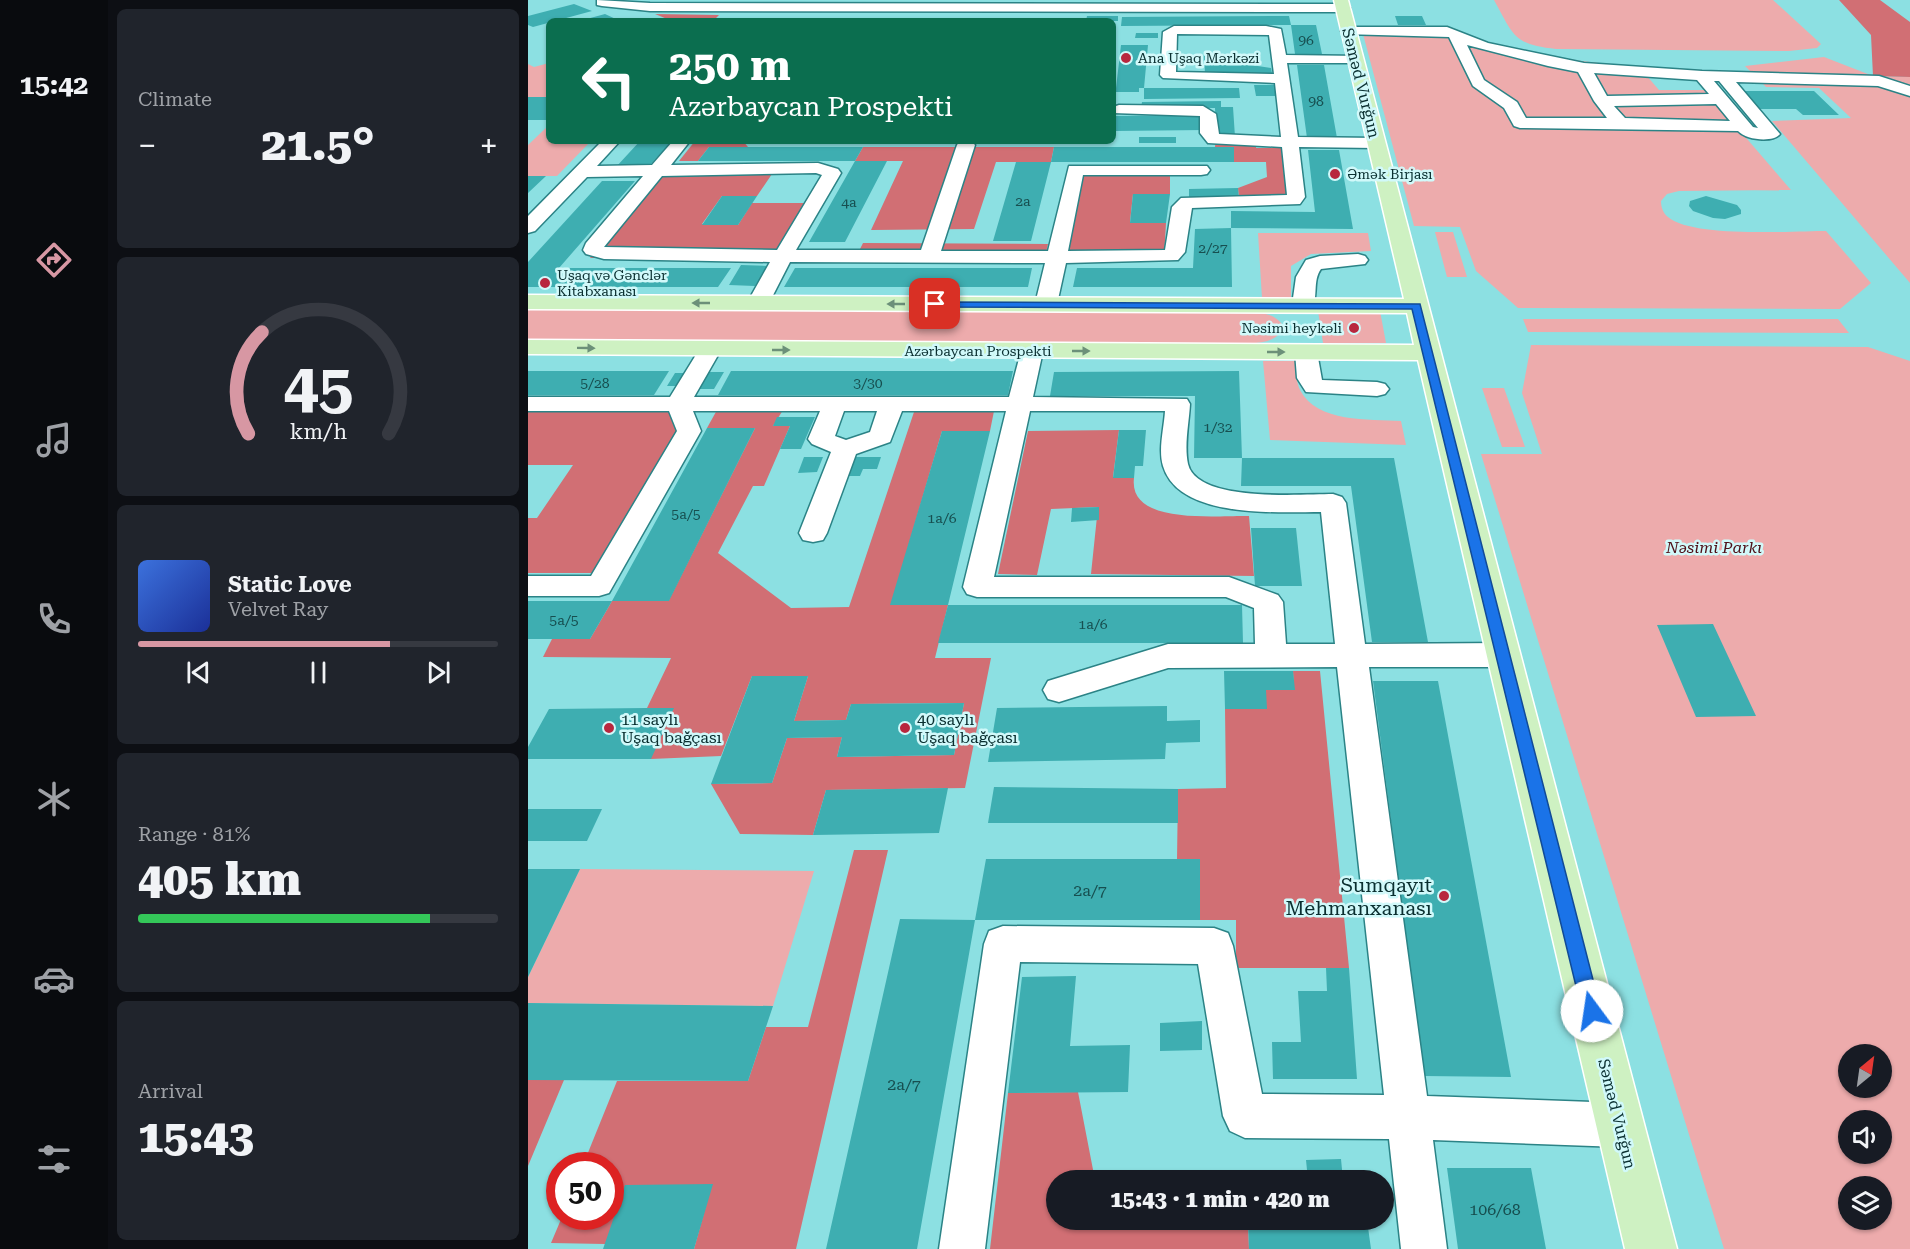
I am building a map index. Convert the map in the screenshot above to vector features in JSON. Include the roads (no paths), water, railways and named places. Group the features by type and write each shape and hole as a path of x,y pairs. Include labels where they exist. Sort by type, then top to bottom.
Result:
{"main road":[{"name":"Səməd Vurğun","path":"1347,25 1651,1249"},
{"path":"528,302 1416,306"},
{"path":"1303,305 1306,352"},
{"name":"Azərbaycan Prospekti","path":"528,347 1428,353"}],"street":[{"path":"600,1 672,8 718,4 741,7 820,4 1115,5 1443,31 1548,62 1584,68 1702,76 1879,81 1910,91"},
{"path":"600,1 642,18"},
{"path":"731,18 741,7"},
{"path":"648,18 651,14 672,8"},
{"path":"1281,59 1347,25"},
{"path":"679,144 593,247 593,250 604,253 783,256 1167,257 1175,252 1181,207 1188,202 1293,200 1296,197 1276,32 1271,30 1178,29 1170,32 1168,75 1170,76 1281,79"},
{"path":"1456,36 1478,83 1511,105 1520,123 1742,126"},
{"path":"1584,68 1602,101 1620,123"},
{"path":"1702,76 1742,126 1751,133 1772,134 1723,76"},
{"path":"1602,101 1720,99"},
{"path":"1119,110 1203,111 1208,114 1208,133 1214,140 1376,142"},
{"path":"528,227 609,144"},
{"path":"929,257 966,145"},
{"path":"581,172 830,170 832,173 758,303"},
{"path":"1046,304 1076,170 1201,170"},
{"path":"1303,305 1304,277 1310,265 1316,262 1358,260"},
{"path":"678,404 710,350"},
{"path":"1032,351 977,587 1229,587 1268,602 1271,656"},
{"path":"1306,352 1309,378 1314,387 1377,389"},
{"path":"528,404 1178,404 1175,466 1182,481 1196,492 1246,500 1333,502 1424,1249"},
{"path":"528,586 599,586 689,431 678,404"},
{"path":"835,404 821,439 845,449 881,437 892,404"},
{"path":"813,533 845,449"},
{"path":"1059,690 1168,656 1503,654"},
{"path":"962,1249 1002,944 1214,946 1245,1116 1408,1117 1620,1125"}],"place":[{"name":"Ana Uşaq Mərkəzi","path":"1126,58"},
{"name":"Əmək Birjası","path":"1335,174"},
{"name":"Uşaq və Gənclər Kitabxanası","path":"545,283"},
{"name":"Nəsimi heykəli","path":"1354,328"},
{"name":"11 saylı Uşaq bağçası","path":"609,728"},
{"name":"40 saylı Uşaq bağçası","path":"905,728"},
{"name":"Sumqayıt Mehmanxanası","path":"1444,896"}],"park label":[{"name":"Nəsimi Parkı","path":"1714,547"}]}
